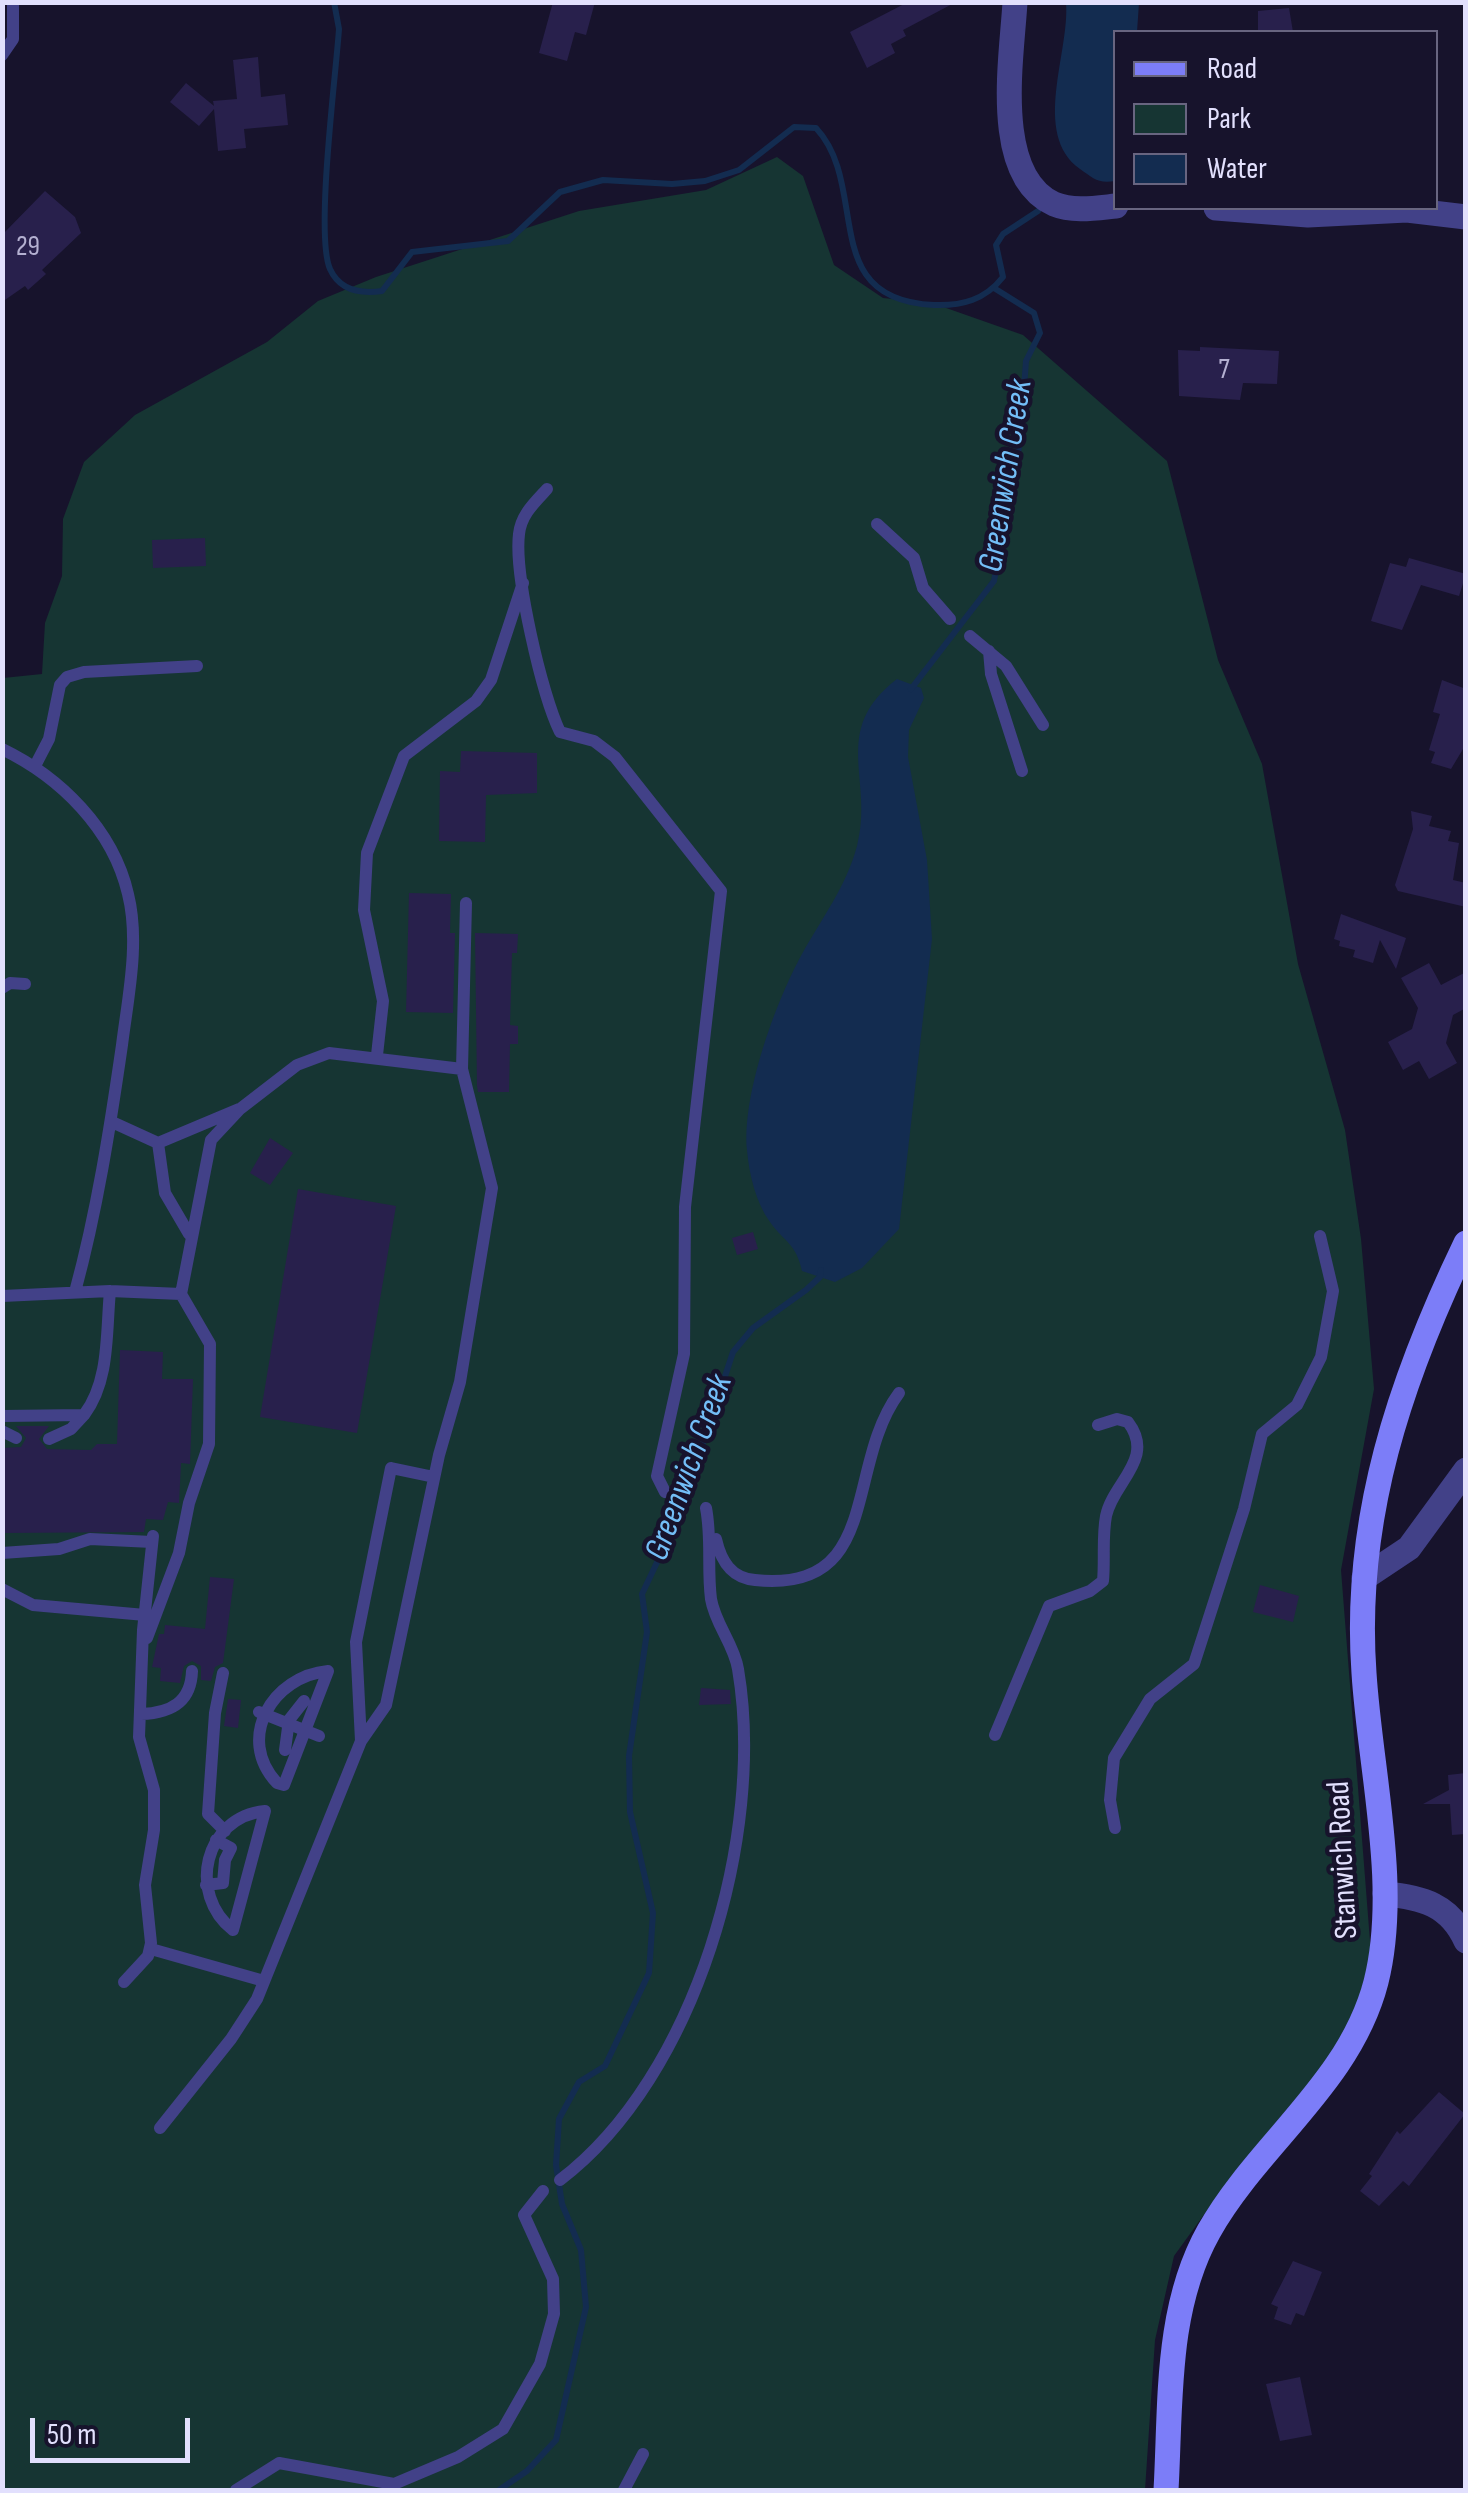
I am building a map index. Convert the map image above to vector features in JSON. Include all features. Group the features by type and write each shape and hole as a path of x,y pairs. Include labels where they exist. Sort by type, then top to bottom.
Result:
{"street":[{"path":"1015,2 1010,128 1025,173 1051,203 1076,209 1113,206"},
{"path":"1247,210 1308,214 1407,210 1466,217"},
{"name":"Stanwich Road","path":"1166,2490 1174,2352 1190,2272 1224,2206 1324,2084 1357,2032 1380,1967 1385,1894 1364,1669 1364,1578 1374,1495 1396,1414 1424,1333 1466,1244"},
{"path":"1364,1578 1410,1548 1466,1470"},
{"path":"1385,1894 1422,1897 1456,1920 1466,1941"}],"lane":[{"path":"2,54 13,39 13,2"},
{"path":"547,489 525,513 519,534 545,691 560,732 594,741 615,757 721,891 685,1207 684,1354 657,1476 665,1492"},
{"path":"877,524 914,558 932,604 950,619"},
{"path":"376,1055 383,1001 364,910 366,853 404,756 476,701 491,680 524,580"},
{"path":"970,636 990,651 1023,687 1043,725"},
{"path":"990,651 991,674 1022,770"},
{"path":"35,766 49,739 60,685 68,676 197,666"},
{"path":"2,749 35,766 90,816 112,853 128,893 132,937 112,1122 75,1292"},
{"path":"160,2128 232,2039 264,1982 362,1742 386,1705 434,1476 460,1382 492,1188 462,1069 466,903"},
{"path":"2,988 10,983 25,984"},
{"path":"142,1644 173,1572 209,1444 210,1344 181,1294 189,1234 212,1140 240,1109 297,1065 329,1053 376,1055 462,1069"},
{"path":"112,1122 158,1143 240,1109"},
{"path":"158,1143 165,1193 189,1234"},
{"path":"1115,1828 1110,1800 1114,1758 1150,1699 1194,1664 1244,1509 1262,1434 1297,1405 1321,1357 1333,1291 1320,1236"},
{"path":"2,1296 110,1291 181,1294"},
{"path":"49,1439 71,1429 96,1399 102,1377 110,1291"},
{"path":"560,2180 596,2148 642,2093 690,1993 729,1896 741,1812 740,1692 738,1667 712,1602 712,1547 706,1508 729,1570 745,1579 790,1579 831,1564 849,1540 874,1438 900,1393"},
{"path":"2,1416 84,1415"},
{"path":"995,1735 1048,1606 1090,1592 1104,1581 1107,1512 1133,1469 1138,1439 1128,1422 1117,1419 1098,1425"},
{"path":"2,1431 16,1438"},
{"path":"362,1742 356,1642 391,1468 434,1476"},
{"path":"2,1552 59,1549 90,1539 152,1539 142,1644 140,1750 154,1790 154,1830 145,1886 151,1949 124,1982"},
{"path":"2,1589 33,1606 145,1616"},
{"path":"141,1714 159,1712 182,1701 191,1690 192,1671"},
{"path":"212,1856 249,1812 265,1811 253,1871 233,1930 216,1915 208,1814 215,1713 223,1672"},
{"path":"328,1672 312,1734 284,1785 267,1770 259,1742 260,1713 279,1690 303,1676 328,1672"},
{"path":"285,1750 288,1724 304,1702"},
{"path":"260,1713 312,1734"},
{"path":"232,1848 223,1883 212,1856 232,1848"},
{"path":"212,1856 225,1864 253,1871"},
{"path":"151,1949 264,1982"},
{"path":"236,2490 279,2463 394,2484 458,2457 503,2429 540,2364 554,2314 553,2279 524,2215 544,2191"},
{"path":"624,2490 643,2454"}],"green space":[{"path":"777,157 803,176 834,265 883,298 932,303 1023,335 1167,461 1218,660 1262,764 1298,964 1345,1130 1361,1239 1374,1389 1341,1570 1371,1954 1354,2016 1319,2071 1237,2169 1174,2256 1155,2340 1145,2490 3,2490 3,678 42,674 45,623 62,576 63,519 84,462 135,415 267,342 318,301 376,277 579,211 706,190"}],"water":[{"path":"1066,3 1139,3 1137,30 1113,30 1113,181 1100,181 1080,169 1065,154 1058,135 1056,91"},
{"path":"897,679 921,688 924,698 909,730 908,757 927,860 932,939 899,1229 862,1268 835,1282 802,1271 793,1249 765,1214 751,1178 747,1128 762,1050 781,998 840,889 857,846 861,822 859,737 865,718 876,698"}],"building":[{"path":"553,2 595,2 586,35 575,32 567,61 539,53"},
{"path":"908,2 956,2 903,30 906,36 891,44 895,53 867,68 850,32"},
{"path":"1289,8 1293,30 1258,30 1258,11"},
{"path":"258,57 261,97 285,94 288,125 244,129 246,148 218,151 214,109 199,126 170,102 186,83 214,106 213,101 237,99 233,60"},
{"path":"45,191 75,217 81,233 42,270 46,274 28,290 25,286 2,302 2,235"},
{"path":"1200,347 1279,351 1277,384 1243,383 1240,400 1179,396 1178,350 1200,351"},
{"path":"205,538 206,566 153,568 152,540"},
{"path":"1409,558 1466,574 1459,596 1421,585 1402,630 1371,621 1390,563 1406,567"},
{"path":"1442,680 1466,689 1466,744 1451,769 1431,763 1435,752 1429,750 1440,714 1433,712"},
{"path":"461,751 537,753 537,793 486,795 485,842 439,841 440,771 460,772"},
{"path":"1411,811 1432,816 1429,826 1451,831 1448,841 1459,843 1453,880 1466,883 1466,907 1398,891 1395,885 1413,829"},
{"path":"409,893 451,894 450,933 455,933 453,1013 406,1012"},
{"path":"1341,914 1406,938 1396,969 1380,940 1373,963 1353,957 1355,950 1339,946 1340,941 1334,939"},
{"path":"475,933 518,934 517,953 512,953 510,1025 518,1026 518,1044 510,1044 509,1092 478,1092"},
{"path":"1429,963 1441,985 1466,972 1466,1008 1453,1015 1446,1043 1457,1063 1429,1079 1419,1061 1403,1070 1388,1042 1412,1029 1418,1008 1401,978"},
{"path":"270,1138 293,1153 270,1185 250,1173"},
{"path":"298,1189 396,1206 357,1433 260,1417"},
{"path":"753,1232 758,1249 737,1255 732,1238"},
{"path":"120,1350 163,1352 162,1379 193,1379 190,1464 181,1463 179,1503 168,1502 163,1520 146,1519 144,1532 2,1533 2,1448 21,1447 26,1438 16,1426 49,1426 39,1439 47,1449 91,1450 97,1444 117,1444"},
{"path":"210,1577 234,1579 223,1663 215,1667 211,1681 201,1680 201,1666 192,1661 184,1666 180,1683 160,1681 161,1668 152,1667 159,1634 164,1634 165,1625 205,1629"},
{"path":"1260,1585 1299,1596 1293,1622 1253,1612"},
{"path":"701,1688 730,1690 731,1704 699,1705"},
{"path":"228,1699 241,1700 238,1728 224,1726"},
{"path":"1466,1773 1466,1834 1452,1835 1450,1804 1423,1804 1449,1790 1448,1775"},
{"path":"1439,2092 1465,2114 1409,2186 1403,2181 1379,2206 1360,2191 1397,2131 1400,2134"},
{"path":"1293,2261 1322,2272 1304,2316 1296,2313 1291,2325 1274,2319 1278,2307 1271,2304"},
{"path":"1300,2377 1312,2435 1280,2441 1266,2384"}],"waterway":[{"path":"334,2 339,29 325,190 326,251 334,276 352,289 382,291 412,252 508,241 560,192 603,180 672,184 705,181 739,170 794,127 816,128 832,152 859,262 874,284 897,298 944,305 981,296 1003,277 996,245 1003,234 1038,211"},
{"name":"Greenwich Creek","path":"911,689 994,581 1020,442 1026,361 1040,333 1034,313 994,288"},
{"name":"Greenwich Creek","path":"499,2490 527,2471 556,2440 586,2307 581,2250 562,2204 556,2165 559,2119 579,2082 605,2066 649,1973 653,1913 630,1812 629,1756 647,1632 642,1594 679,1516 733,1352 753,1328 820,1277 821,1270"}]}
